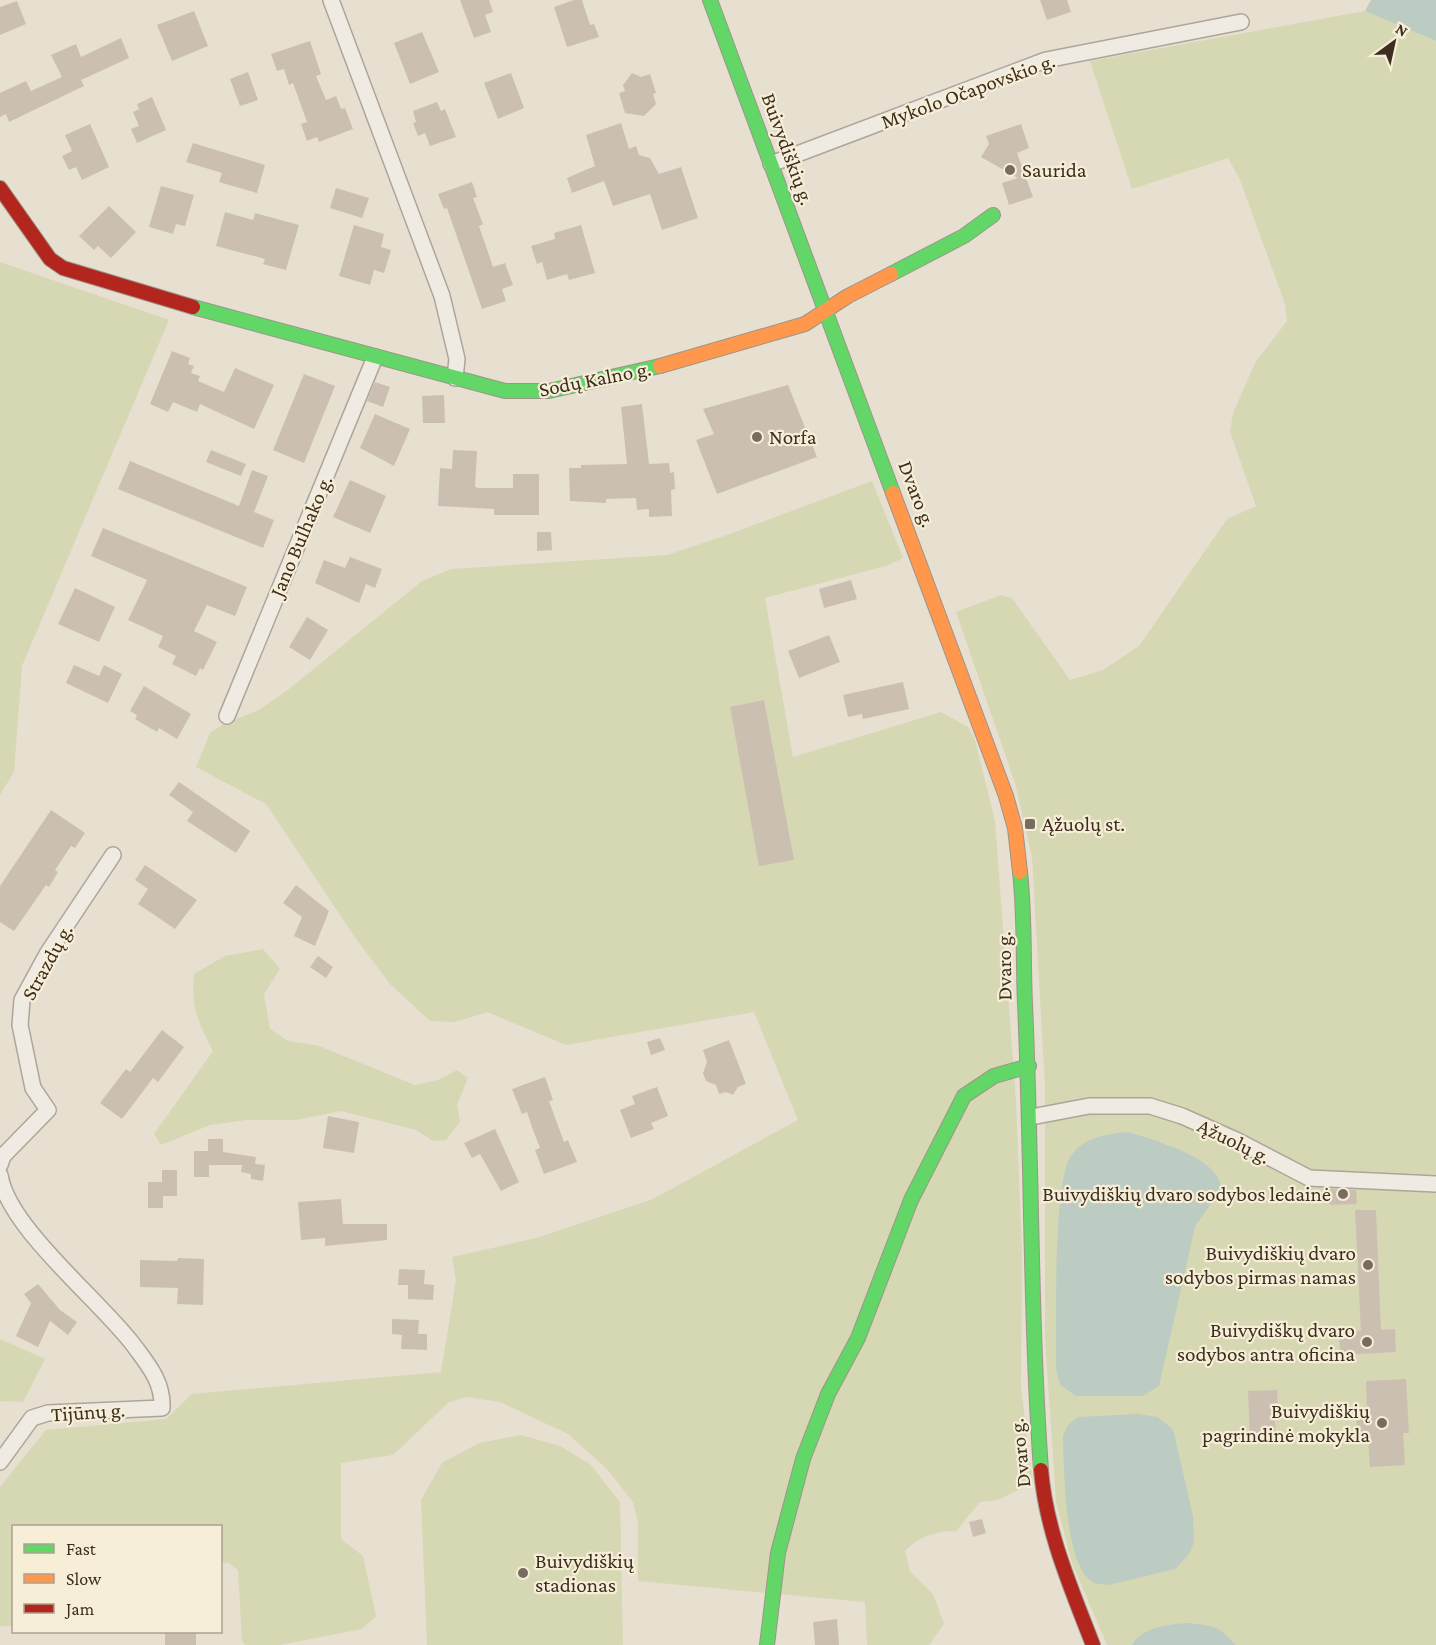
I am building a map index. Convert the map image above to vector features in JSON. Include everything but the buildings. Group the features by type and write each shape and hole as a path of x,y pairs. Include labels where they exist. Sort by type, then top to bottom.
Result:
{"street":[{"path":"331,0 442,296 457,359 456,378"},
{"name":"Buivydiškių g.","path":"710,0 826,312"},
{"name":"Mykolo Očapovskio g.","path":"771,164 1046,60 1241,22"},
{"name":"Sodų Kalno g.","path":"0,188 50,259 63,268 118,286 505,391 549,391 681,360 805,324 848,296 964,236 993,215"},
{"name":"Dvaro g.","path":"826,312 1006,796 1015,828 1024,907 1031,1117 1032,1307 1042,1478 1049,1519 1060,1559 1093,1645"},
{"name":"Jano Bulhako g.","path":"226,716 375,357"},
{"name":"Strazdų g.","path":"0,1165 3,1156 48,1110 33,1088 20,1025 22,1000 47,954 113,855"},
{"path":"767,1645 769,1600 792,1502 824,1400 857,1340 880,1275 923,1169 962,1097 1001,1073 1029,1066"},
{"name":"Ąžuolų g.","path":"1031,1117 1089,1106 1150,1106 1182,1116 1236,1140 1309,1178 1436,1184"},
{"name":"Tijūnų g.","path":"0,1175 11,1204 30,1233 117,1323 146,1362 163,1391 162,1408 48,1413 32,1418 0,1462"}],"green space":[{"path":"1365,11 1436,41 1436,1645 1107,1645 1072,1563 1056,1502 1045,1338 1045,1088 1032,857 1015,783 956,612 1001,595 1012,598 1070,680 1103,670 1139,646 1227,519 1256,506 1230,432 1233,413 1255,363 1287,321 1285,304 1240,180 1228,158 1132,189 1090,61","holes":["1128,1132 1169,1145 1199,1160 1216,1196 1195,1227 1188,1251 1072,1155 1098,1138"]},
{"path":"0,262 169,320 22,666 14,772 0,795"},
{"path":"872,481 903,558 889,565 765,598 793,757 941,712 968,727 975,740 995,821 1016,1101 1022,1253 1021,1388 1033,1483 998,1500 980,1502 956,1531 928,1535 905,1551 910,1571 933,1594 944,1624 929,1645 867,1645 865,1602 638,1581 638,1522 633,1502 607,1469 568,1434 500,1402 467,1397 449,1402 393,1455 341,1463 341,1539 363,1556 376,1616 362,1629 280,1645 245,1645 242,1641 238,1570 229,1563 222,1562 222,1525 12,1525 12,1626 0,1626 0,1487 46,1430 166,1419 192,1394 441,1372 456,1280 452,1257 536,1238 653,1199 798,1120 754,1012 566,1045 487,1012 455,1022 430,1021 390,984 354,936 266,804 196,767 210,733 223,724 259,710 289,689 422,581 451,569 667,555"},
{"path":"263,949 280,969 264,994 270,1029 288,1041 319,1046 415,1085 438,1080 457,1070 468,1078 457,1105 460,1122 446,1140 433,1141 416,1130 341,1111 296,1120 247,1120 210,1125 161,1145 154,1134 213,1051 203,1031 195,1006 194,974 225,956"},
{"path":"0,1339 45,1359 23,1402 0,1401"},
{"name":"Buivydiškių stadionas","path":"521,1435 560,1446 590,1464 620,1502 623,1645 427,1645 421,1500 442,1463 479,1443"}],"shaded area":[{"path":"1371,0 1436,0 1436,41 1365,11"},
{"path":"1128,1132 1168,1145 1199,1160 1211,1168 1219,1178 1221,1189 1195,1227 1159,1386 1143,1396 1076,1396 1060,1385 1056,1369 1058,1225 1065,1172 1071,1156 1082,1145 1104,1135"},
{"path":"1138,1414 1157,1417 1173,1429 1193,1516 1194,1543 1189,1554 1175,1569 1109,1585 1097,1584 1082,1571 1075,1555 1067,1513 1063,1436 1067,1426 1078,1417"},
{"path":"1186,1623 1214,1627 1230,1638 1235,1645 1132,1645 1136,1639 1148,1631 1163,1626"}],"traffic: fast":[{"path":"710,0 893,493"},
{"path":"891,274 964,236 993,215"},
{"path":"193,307 505,391 549,391 660,366"},
{"path":"1020,872 1037,1412 1041,1470"},
{"path":"767,1645 778,1553 803,1459 828,1394 858,1338 911,1200 964,1096 994,1076 1029,1066"}],"traffic: slow":[{"path":"660,366 805,324 848,296 891,274"},
{"path":"893,493 1006,796 1015,828 1020,872"}],"traffic: jam":[{"path":"0,188 50,259 63,268 193,307"},
{"path":"1041,1470 1054,1537 1093,1645"}],"place":[{"name":"Saurida","path":"1010,170"},
{"name":"Norfa","path":"757,437"},
{"name":"Ąžuolų st.","path":"1030,824"},
{"name":"Buivydiškių dvaro sodybos ledainė","path":"1343,1194"},
{"name":"Buivydiškių dvaro sodybos pirmas namas","path":"1368,1265"},
{"name":"Buivydiškų dvaro sodybos antra oficina","path":"1367,1342"},
{"name":"Buivydiškių pagrindinė mokykla","path":"1382,1423"},
{"name":"Buivydiškių stadionas","path":"523,1573"}]}
